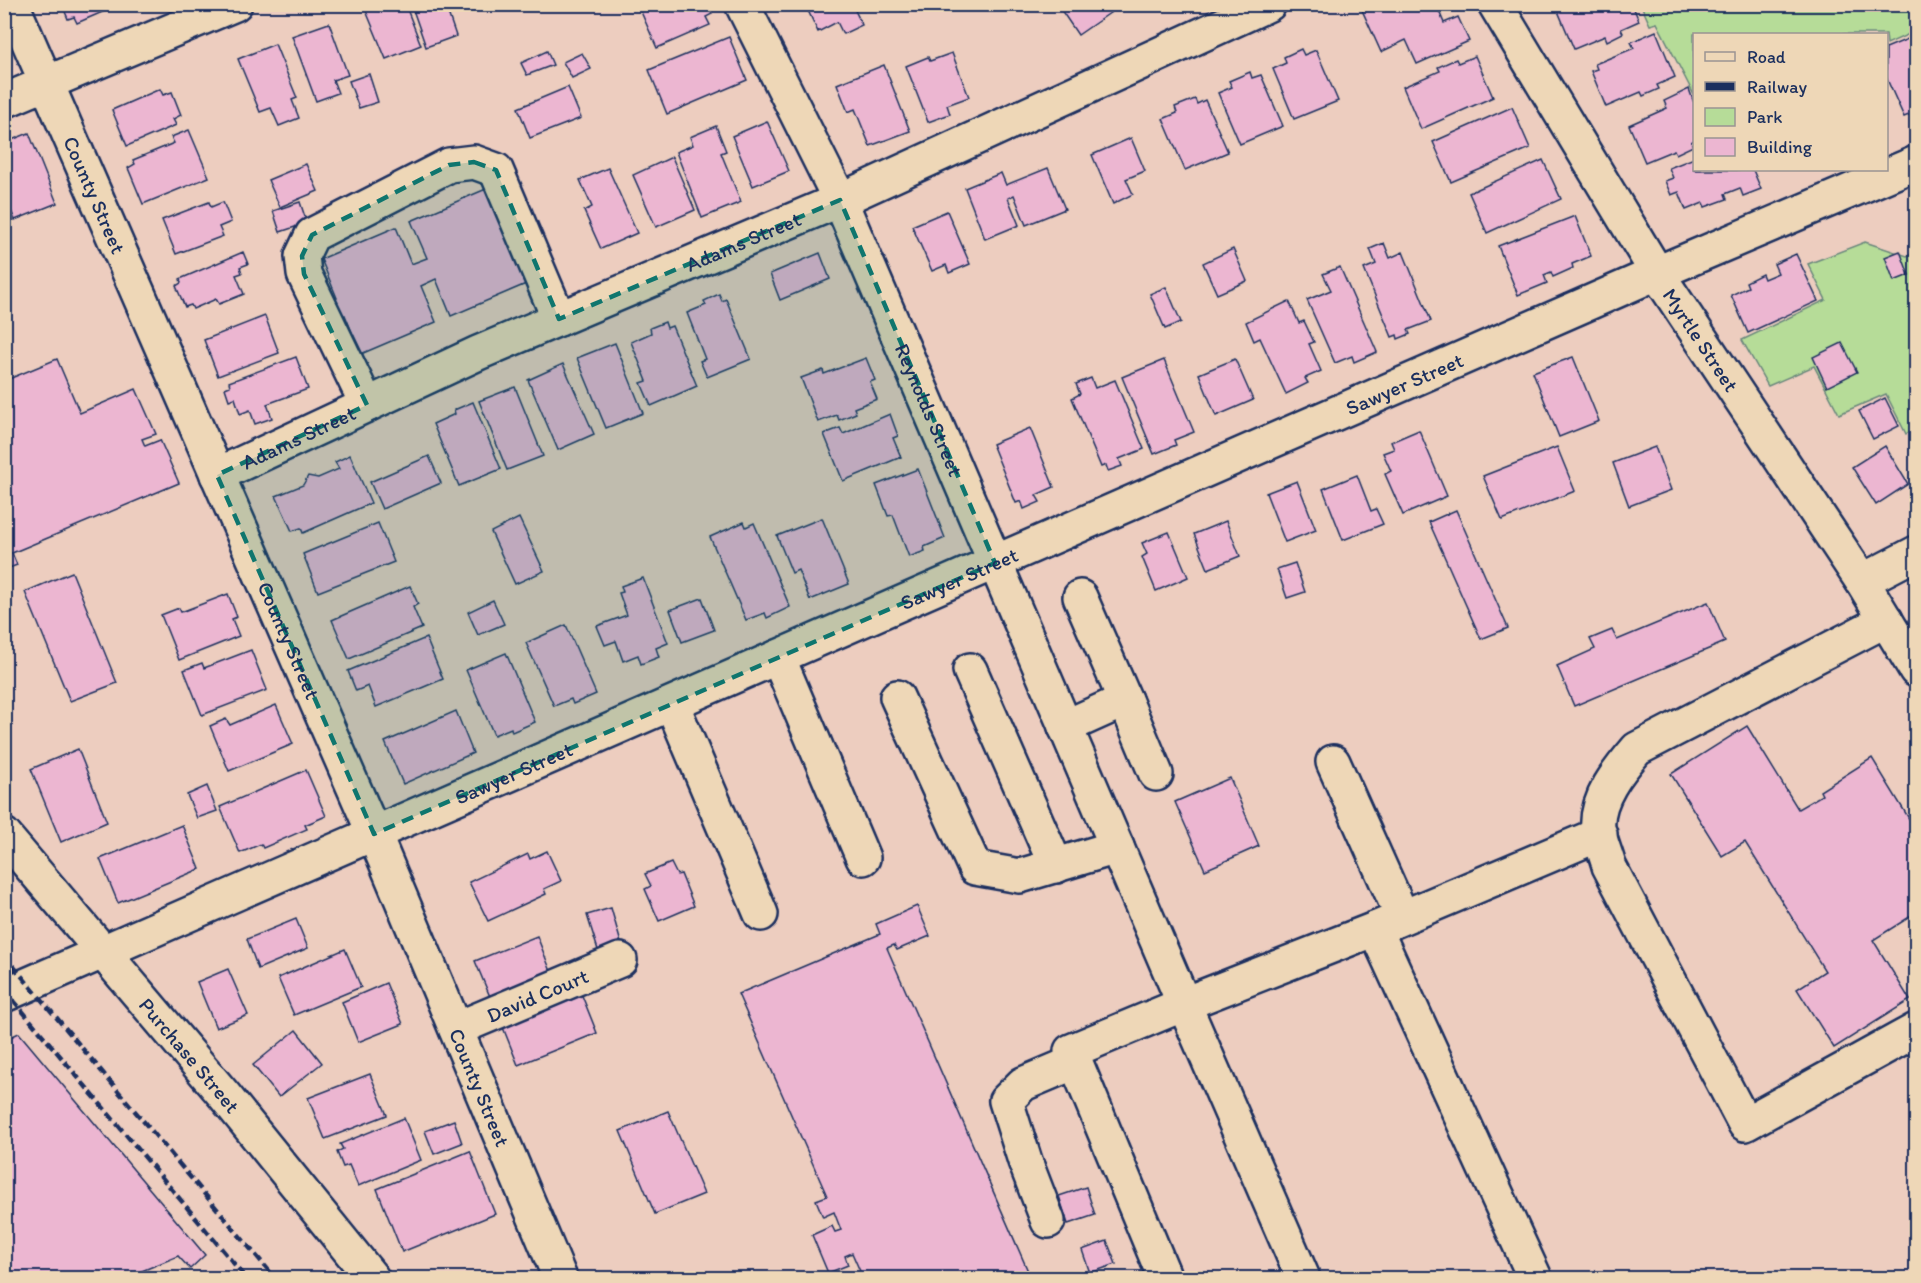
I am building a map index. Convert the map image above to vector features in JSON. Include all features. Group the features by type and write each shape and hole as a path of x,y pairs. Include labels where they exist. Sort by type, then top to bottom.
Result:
{"street":[{"name":"County Street","path":"12,4 374,834 561,1278"},
{"path":"4,101 235,4"},
{"name":"Reynolds Street","path":"742,4 840,200 1303,1278"},
{"name":"Adams Street","path":"217,475 478,353 840,200 1269,4"},
{"name":"Myrtle Street","path":"1495,4 1658,273 1862,581 1917,670"},
{"path":"367,405 304,274 302,256 312,235 449,165 474,162 496,170 558,319"},
{"name":"Sawyer Street","path":"4,995 1658,273 1917,163"},
{"path":"1862,581 1917,553"},
{"path":"1080,597 1156,774"},
{"path":"1886,620 1637,748 1618,772 1602,802 1598,828 1609,866 1745,1124 1917,1030"},
{"path":"778,657 863,858"},
{"path":"970,670 1056,866"},
{"path":"897,697 975,868 1020,876 1056,866 1111,834"},
{"path":"1065,728 1125,700"},
{"path":"672,704 760,914"},
{"path":"1333,762 1389,922 1535,1278"},
{"path":"1165,1278 1071,1051 1600,834"},
{"name":"Purchase Street","path":"4,835 224,1095 372,1278"},
{"name":"David Court","path":"456,1029 620,960"},
{"path":"1048,1221 1025,1161 1006,1101 1023,1084 1075,1062"}],"highlighted area":[{"path":"474,162 496,170 559,319 840,200 995,563 374,834 217,475 367,405 304,274 302,256 312,235 449,165"}],"green space":[{"path":"1641,5 1916,5 1916,31 1888,44 1888,33 1693,33 1693,93 1657,23 1650,25"},
{"path":"1865,242 1907,256 1916,252 1916,428 1906,434 1886,394 1839,414 1814,366 1768,386 1742,340 1826,300 1808,264"}],"building":[{"path":"62,4 121,4 77,23 74,17 68,19"},
{"path":"405,4 421,45 386,59 364,6"},
{"path":"411,4 445,4 456,36 426,47"},
{"path":"708,4 712,14 706,17 710,25 657,48 638,5"},
{"path":"805,4 852,4 862,25 843,34 837,22 818,32"},
{"path":"1057,4 1118,4 1120,6 1078,35"},
{"path":"1373,4 1436,4 1444,23 1458,17 1469,41 1417,64 1406,40 1381,52 1362,10"},
{"path":"1573,4 1632,4 1639,21 1621,29 1623,33 1607,41 1605,36 1574,49 1558,11"},
{"path":"329,23 348,75 333,80 338,93 316,101 292,36"},
{"path":"1656,31 1675,77 1657,85 1659,89 1643,96 1641,92 1606,107 1591,71 1597,69 1595,64 1634,48 1631,42"},
{"path":"1915,36 1916,112 1904,117 1888,81 1888,47"},
{"path":"729,37 747,80 667,114 649,70"},
{"path":"275,44 297,98 292,100 299,118 279,126 271,108 260,112 238,59"},
{"path":"1301,49 1304,55 1316,50 1338,101 1294,119 1273,69 1286,63 1284,57"},
{"path":"547,51 553,65 527,75 521,63"},
{"path":"582,53 591,69 572,78 563,62"},
{"path":"952,53 969,97 947,105 950,114 928,122 906,66 928,57 930,61"},
{"path":"1475,56 1493,97 1421,129 1403,87 1440,71 1438,67 1456,59 1458,63"},
{"path":"884,65 910,131 870,146 855,109 848,112 837,84"},
{"path":"1250,72 1252,78 1261,75 1283,126 1240,144 1218,93 1232,87 1229,81"},
{"path":"369,74 378,102 359,108 349,81"},
{"path":"568,87 581,118 530,138 518,108"},
{"path":"160,89 163,95 172,92 181,115 173,119 176,125 127,146 112,110"},
{"path":"1689,89 1693,100 1693,141 1691,142 1693,146 1676,154 1674,150 1645,162 1629,125 1667,108 1664,101"},
{"path":"1195,99 1197,104 1205,100 1228,152 1185,170 1163,119 1177,113 1175,107"},
{"path":"1512,107 1530,148 1451,182 1433,142"},
{"path":"767,121 789,171 753,186 732,136"},
{"path":"716,126 726,151 721,153 741,202 702,218 676,152 693,145 690,137"},
{"path":"189,130 209,177 143,204 128,168 135,164 133,160 174,143 171,137"},
{"path":"29,133 57,203 15,220 4,194 4,178 7,177 4,170 4,143"},
{"path":"1131,138 1145,171 1126,179 1133,194 1113,204 1092,155"},
{"path":"672,157 695,210 656,227 633,175"},
{"path":"1693,158 1693,171 1753,171 1761,189 1743,196 1740,188 1725,194 1727,199 1705,207 1703,203 1686,210 1679,192 1671,195 1665,181 1673,178 1669,168"},
{"path":"1543,160 1561,199 1487,233 1469,193"},
{"path":"306,164 318,191 280,207 268,180"},
{"path":"608,168 637,233 601,249 584,211 592,207 580,180"},
{"path":"1048,168 1065,209 1026,225 1014,195 1008,198 1019,225 985,239 965,188 1001,173 1006,185"},
{"path":"486,189 526,284 451,316 436,279 421,286 436,322 361,354 345,315 340,317 333,299 337,298 321,259 396,227 411,264 427,258 411,221"},
{"path":"209,202 211,207 223,202 231,222 219,227 223,236 176,254 162,220"},
{"path":"300,202 307,223 280,232 273,211"},
{"path":"947,211 970,264 949,273 946,265 932,271 912,226"},
{"path":"1575,216 1591,256 1572,264 1573,268 1553,277 1551,272 1544,275 1547,283 1518,295 1498,246"},
{"path":"1384,243 1390,258 1403,252 1431,321 1408,330 1410,334 1398,339 1397,335 1392,337 1364,269 1376,264 1370,249"},
{"path":"1233,249 1247,281 1217,294 1203,263"},
{"path":"1900,251 1909,275 1894,281 1885,257"},
{"path":"243,252 248,264 240,267 242,273 236,275 244,294 219,304 216,299 193,309 191,305 185,307 176,286 181,283 180,279"},
{"path":"820,253 830,279 780,300 770,274"},
{"path":"1796,254 1818,301 1748,333 1731,295 1748,287 1746,282 1762,274 1764,279 1778,273 1774,264"},
{"path":"1340,267 1377,352 1354,362 1352,356 1335,363 1307,300 1331,290 1323,274"},
{"path":"1166,287 1181,322 1165,329 1150,294"},
{"path":"719,294 722,301 726,299 751,359 707,377 700,361 705,359 687,313 706,305 704,301"},
{"path":"1289,301 1299,323 1304,321 1314,342 1309,344 1321,371 1305,378 1308,383 1286,394 1260,338 1254,341 1246,322"},
{"path":"265,316 279,353 218,376 204,340"},
{"path":"665,322 667,328 672,326 697,386 651,406 641,383 647,381 631,342 651,333 650,328"},
{"path":"615,343 643,413 606,428 577,358"},
{"path":"1842,343 1857,372 1827,387 1813,357"},
{"path":"296,357 308,389 267,404 272,418 255,424 250,410 240,414 235,398 229,400 225,388 230,386 229,382"},
{"path":"1573,357 1599,421 1559,437 1533,372"},
{"path":"866,358 875,380 870,382 877,399 854,408 856,413 839,420 837,415 818,422 801,378 823,370 824,374"},
{"path":"57,359 80,413 136,389 156,434 142,439 145,446 160,440 179,483 12,553 17,565 4,570 4,381"},
{"path":"1235,359 1253,400 1216,416 1199,374"},
{"path":"1164,360 1194,432 1174,440 1176,445 1154,454 1122,377"},
{"path":"563,364 594,434 558,450 528,380"},
{"path":"1091,378 1095,388 1115,380 1144,449 1119,459 1122,466 1108,471 1106,465 1101,467 1072,398 1080,394 1076,384"},
{"path":"515,387 543,456 507,470 479,401"},
{"path":"1885,398 1899,426 1873,439 1859,411"},
{"path":"473,402 501,469 459,486 433,424 455,414 454,410"},
{"path":"890,414 898,436 893,438 901,457 843,481 824,434 840,428 843,434"},
{"path":"1030,428 1054,487 1036,495 1040,502 1024,509 1021,501 1016,503 992,444"},
{"path":"1419,430 1447,496 1403,515 1385,474 1391,471 1383,453 1394,449 1391,442"},
{"path":"1885,446 1908,484 1876,505 1852,467"},
{"path":"1557,447 1575,491 1502,520 1483,476"},
{"path":"1655,447 1671,490 1629,506 1613,463"},
{"path":"350,455 371,503 303,533 301,528 292,531 276,496 303,485 308,476 318,478 339,469 335,462"},
{"path":"429,456 441,483 382,509 370,482"},
{"path":"918,469 945,538 924,547 925,551 909,557 893,515 888,516 876,485"},
{"path":"1357,475 1371,511 1376,509 1383,524 1343,540 1323,489"},
{"path":"1297,481 1316,530 1285,542 1266,493"},
{"path":"1456,510 1508,628 1481,639 1429,522"},
{"path":"519,518 544,571 515,584 491,532"},
{"path":"822,518 849,584 810,600 798,570 792,573 777,536"},
{"path":"1226,521 1240,556 1208,569 1194,534"},
{"path":"744,522 746,527 754,523 790,607 767,618 765,613 746,620 710,537"},
{"path":"378,523 394,562 318,592 303,554"},
{"path":"1169,532 1188,577 1156,591 1142,557 1147,554 1142,543"},
{"path":"1295,563 1305,592 1287,598 1277,569"},
{"path":"72,572 117,683 70,701 25,592"},
{"path":"643,578 668,643 656,648 659,657 641,664 638,655 623,661 616,641 605,645 597,626 627,615 619,593 623,592 621,586"},
{"path":"410,586 418,604 413,607 422,628 349,659 332,620"},
{"path":"228,594 237,617 232,619 239,636 179,660 161,615 179,608 181,612"},
{"path":"702,598 714,630 682,642 670,610"},
{"path":"493,600 504,624 478,635 468,612"},
{"path":"1708,602 1725,642 1574,706 1557,666 1595,649 1590,639 1612,630 1617,640"},
{"path":"566,625 596,694 573,704 571,699 554,706 526,643"},
{"path":"426,638 443,679 376,707 368,686 356,691 348,671"},
{"path":"251,650 267,690 202,715 184,670 202,663 204,668"},
{"path":"506,653 535,722 512,732 511,728 494,735 466,670"},
{"path":"276,705 293,744 229,771 210,726 226,719 230,725"},
{"path":"456,711 473,753 403,784 385,742"},
{"path":"1747,726 1798,809 1822,795 1820,791 1872,758 1916,830 1916,913 1873,940 1910,1000 1834,1048 1797,989 1825,971 1745,842 1722,856 1671,774"},
{"path":"78,749 107,822 61,842 31,769"},
{"path":"306,770 326,816 305,825 307,829 263,848 261,844 240,853 220,807"},
{"path":"1230,778 1259,846 1205,870 1175,802"},
{"path":"207,786 217,811 197,818 187,795"},
{"path":"182,825 200,869 118,903 100,859"},
{"path":"547,851 561,881 544,889 546,894 488,921 469,882 528,854 530,859"},
{"path":"671,863 677,875 681,874 694,906 659,921 645,889 651,886 645,874"},
{"path":"917,906 930,936 897,950 894,945 887,948 1031,1278 863,1278 852,1253 845,1256 848,1265 828,1273 812,1235 832,1226 835,1232 841,1230 834,1212 823,1217 816,1200 827,1196 738,994 880,934 876,924"},
{"path":"611,908 621,943 598,950 587,915"},
{"path":"296,919 308,948 258,969 247,939"},
{"path":"537,936 552,974 491,999 475,961"},
{"path":"345,949 361,987 294,1015 278,978"},
{"path":"228,969 248,1015 216,1028 197,982"},
{"path":"386,983 403,1024 358,1042 342,1002"},
{"path":"579,988 597,1033 518,1065 500,1020"},
{"path":"296,1030 322,1063 279,1097 253,1065"},
{"path":"19,1033 205,1255 190,1269 178,1256 125,1278 4,1278 4,1040"},
{"path":"370,1074 387,1115 325,1139 308,1098"},
{"path":"668,1111 704,1194 655,1214 620,1131"},
{"path":"404,1118 421,1160 358,1186 349,1165 343,1167 337,1152 343,1149 340,1144"},
{"path":"454,1120 462,1143 434,1154 425,1131"},
{"path":"470,1151 495,1214 402,1252 377,1189"},
{"path":"1086,1187 1095,1215 1068,1224 1059,1196"},
{"path":"1107,1241 1116,1264 1090,1273 1082,1250"}],"railway":[{"path":"4,955 275,1278"},
{"path":"4,989 246,1278"}]}
